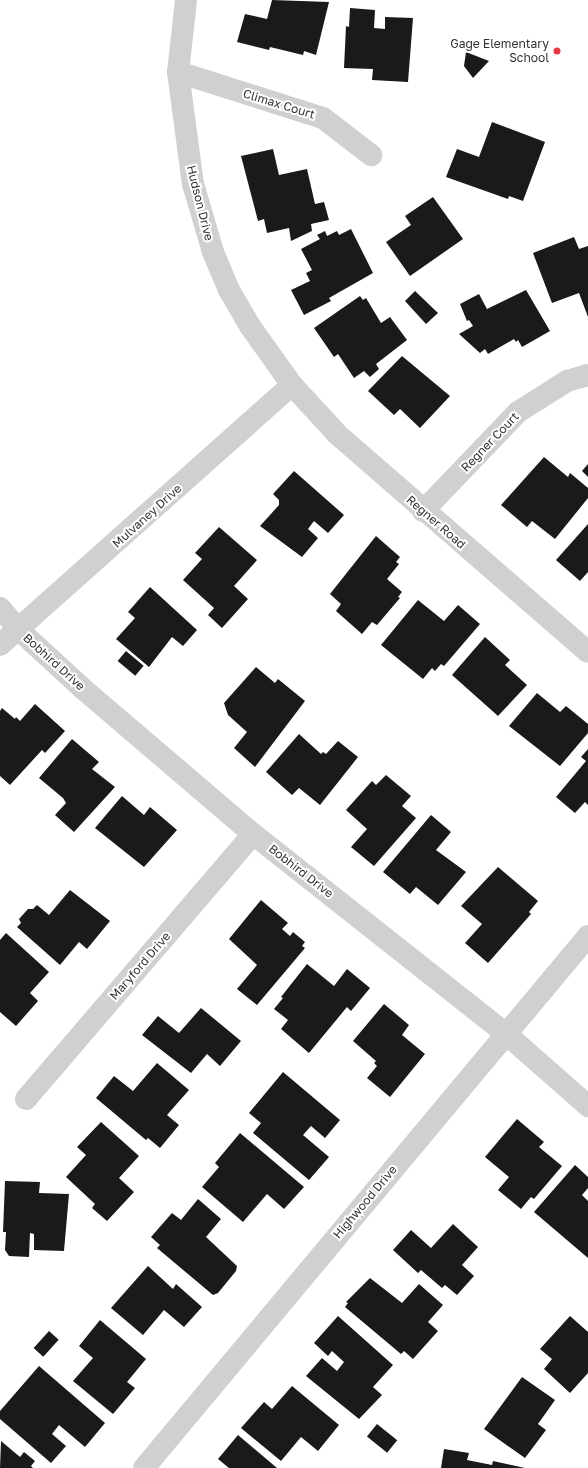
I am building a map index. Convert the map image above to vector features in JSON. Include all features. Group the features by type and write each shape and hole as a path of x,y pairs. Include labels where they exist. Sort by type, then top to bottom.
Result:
{"street":[{"name":"Hudson Drive","path":"186,0 178,72 193,184 212,252 229,290 250,326 292,385"},
{"name":"Climax Court","path":"178,72 323,118 371,155"},
{"name":"Regner Court","path":"423,511 518,412 567,381 588,375"},
{"name":"Regner Road","path":"292,385 336,434 423,511 588,652"},
{"name":"Mulvaney Drive","path":"0,645 19,630 292,385"},
{"name":"Bobhird Drive","path":"0,608 19,630 82,688 253,834 505,1033 588,1106"},
{"name":"Maryford Drive","path":"26,1099 253,834"},
{"name":"Highwood Drive","path":"144,1468 505,1033 588,936"}],"building":[{"path":"272,0 329,2 316,55 304,51 303,55 270,47 269,50 237,42 245,14 267,19"},
{"path":"350,8 375,10 374,28 385,29 385,17 413,18 408,82 372,80 373,69 344,68 346,26 349,27"},
{"path":"466,52 489,61 473,78 464,66"},
{"path":"492,122 545,142 523,201 509,196 508,199 446,177 457,149 479,157"},
{"path":"273,149 279,175 307,169 315,204 324,202 329,220 311,224 312,231 291,241 289,228 267,233 264,219 258,221 241,156"},
{"path":"433,197 463,239 410,276 386,242 411,225 405,216"},
{"path":"351,229 373,273 329,298 331,301 304,315 291,290 310,281 306,273 312,270 301,249 320,239 317,235 325,231 327,236 337,231 339,235"},
{"path":"574,237 579,249 588,246 588,317 579,293 552,303 533,253"},
{"path":"526,290 550,331 522,347 518,340 516,342 514,339 488,354 485,349 480,353 459,334 473,326 469,320 467,321 460,304 479,294 487,309"},
{"path":"415,291 438,313 426,324 405,301"},
{"path":"360,296 363,300 366,298 381,323 390,317 407,340 376,364 379,369 370,377 364,371 354,378 338,354 334,357 314,328"},
{"path":"402,356 450,396 420,428 400,409 394,415 368,391"},
{"path":"544,457 568,477 570,473 588,488 588,498 555,539 532,521 527,527 501,505"},
{"path":"588,464 588,477 582,471"},
{"path":"294,471 344,515 328,533 314,521 308,529 318,538 302,557 260,526 279,505 279,500 273,494"},
{"path":"588,524 588,572 580,581 556,560"},
{"path":"219,527 257,560 234,586 248,599 222,628 208,615 214,608 183,580 202,559 195,553"},
{"path":"376,536 400,557 396,562 399,564 387,579 402,592 398,597 400,598 377,625 372,622 362,634 336,611 341,604 330,594"},
{"path":"150,587 197,630 183,646 172,637 149,667 116,639 135,618 128,612"},
{"path":"418,600 444,621 458,605 480,624 444,666 441,664 435,671 432,668 423,679 381,645"},
{"path":"485,637 510,660 505,665 527,685 498,716 452,675"},
{"path":"126,651 144,666 135,676 118,661"},
{"path":"256,667 275,683 278,679 305,701 255,767 234,748 247,732 228,715 224,703"},
{"path":"537,693 560,712 566,706 588,724 588,733 560,766 509,726"},
{"path":"35,704 65,731 45,753 42,750 10,785 0,776 0,711 2,708 15,719 16,717 20,721"},
{"path":"299,734 321,754 323,752 326,754 338,741 358,757 320,805 299,788 292,795 266,772"},
{"path":"72,739 99,762 92,769 115,787 74,832 55,815 66,803 63,798 39,778"},
{"path":"588,749 588,805 585,802 575,813 556,797 586,761 581,757"},
{"path":"386,775 411,796 402,806 416,818 374,866 351,847 367,829 346,810 372,781 376,785"},
{"path":"122,796 144,815 150,807 177,830 144,867 95,828"},
{"path":"431,815 451,832 436,850 466,872 438,905 416,887 410,894 383,872"},
{"path":"498,867 538,901 529,912 531,914 488,963 465,943 482,924 461,906"},
{"path":"70,890 110,921 87,949 79,942 60,965 17,927 21,923 19,919 28,909 33,909 37,905 49,915"},
{"path":"261,900 288,923 282,929 290,936 293,932 305,942 302,946 305,948 257,1005 237,989 257,965 229,939"},
{"path":"6,933 49,972 30,993 38,1001 16,1026 0,1012 0,940"},
{"path":"307,964 334,986 347,969 370,988 351,1011 347,1007 309,1053 281,1029 288,1020 274,1009 283,998 281,997"},
{"path":"384,1004 409,1025 402,1035 425,1054 390,1097 367,1078 377,1066 374,1063 376,1061 353,1041"},
{"path":"201,1008 241,1041 220,1066 207,1054 191,1073 142,1035 158,1016 179,1033"},
{"path":"157,1063 189,1090 167,1115 179,1125 160,1148 148,1138 146,1140 96,1098 114,1076 133,1091"},
{"path":"283,1072 340,1120 325,1138 311,1126 303,1135 329,1157 309,1180 253,1133 261,1123 249,1113"},
{"path":"517,1119 544,1142 539,1147 562,1166 534,1199 531,1197 521,1209 498,1190 509,1177 485,1157"},
{"path":"101,1122 139,1156 119,1178 134,1192 107,1221 92,1208 95,1204 66,1177 86,1155 77,1147"},
{"path":"240,1133 304,1187 284,1209 267,1194 243,1222 202,1187 219,1167 215,1163"},
{"path":"575,1165 588,1177 588,1188 582,1195 588,1201 588,1258 534,1212"},
{"path":"5,1181 40,1182 39,1193 69,1194 64,1251 34,1250 34,1234 30,1233 29,1257 9,1256 5,1250 6,1232 3,1232"},
{"path":"198,1199 221,1219 206,1237 237,1266 236,1271 218,1293 213,1295 157,1248 160,1245 151,1237 172,1213 181,1220"},
{"path":"453,1224 478,1247 462,1265 474,1276 457,1295 445,1285 442,1288 421,1270 418,1273 393,1250 411,1230 431,1248"},
{"path":"148,1266 173,1289 176,1284 202,1307 184,1327 164,1310 143,1335 111,1308"},
{"path":"370,1278 402,1303 419,1284 443,1305 428,1322 438,1331 413,1359 404,1351 401,1354 345,1307 348,1303 346,1302"},
{"path":"338,1316 393,1365 373,1387 382,1395 359,1419 306,1376 322,1358 337,1371 344,1362 332,1351 328,1356 314,1343"},
{"path":"570,1316 588,1332 588,1373 570,1393 544,1369 552,1359 540,1349"},
{"path":"100,1320 146,1359 127,1382 135,1388 113,1414 73,1381 93,1358 79,1346"},
{"path":"49,1331 59,1340 43,1357 34,1348"},
{"path":"39,1366 105,1423 85,1447 59,1425 52,1434 66,1446 51,1463 0,1419 0,1411"},
{"path":"522,1377 555,1400 538,1424 546,1430 525,1458 484,1429"},
{"path":"292,1386 339,1425 318,1451 301,1437 281,1461 241,1428 264,1402 272,1409"},
{"path":"377,1424 397,1440 387,1453 367,1436"},
{"path":"238,1435 277,1468 229,1468 218,1459"},
{"path":"1,1441 20,1457 24,1452 35,1461 31,1466 33,1468 0,1468"},
{"path":"444,1449 469,1453 467,1460 492,1465 493,1461 525,1468 441,1468"}],"place":[{"name":"Gage Elementary School","path":"557,51"}]}
